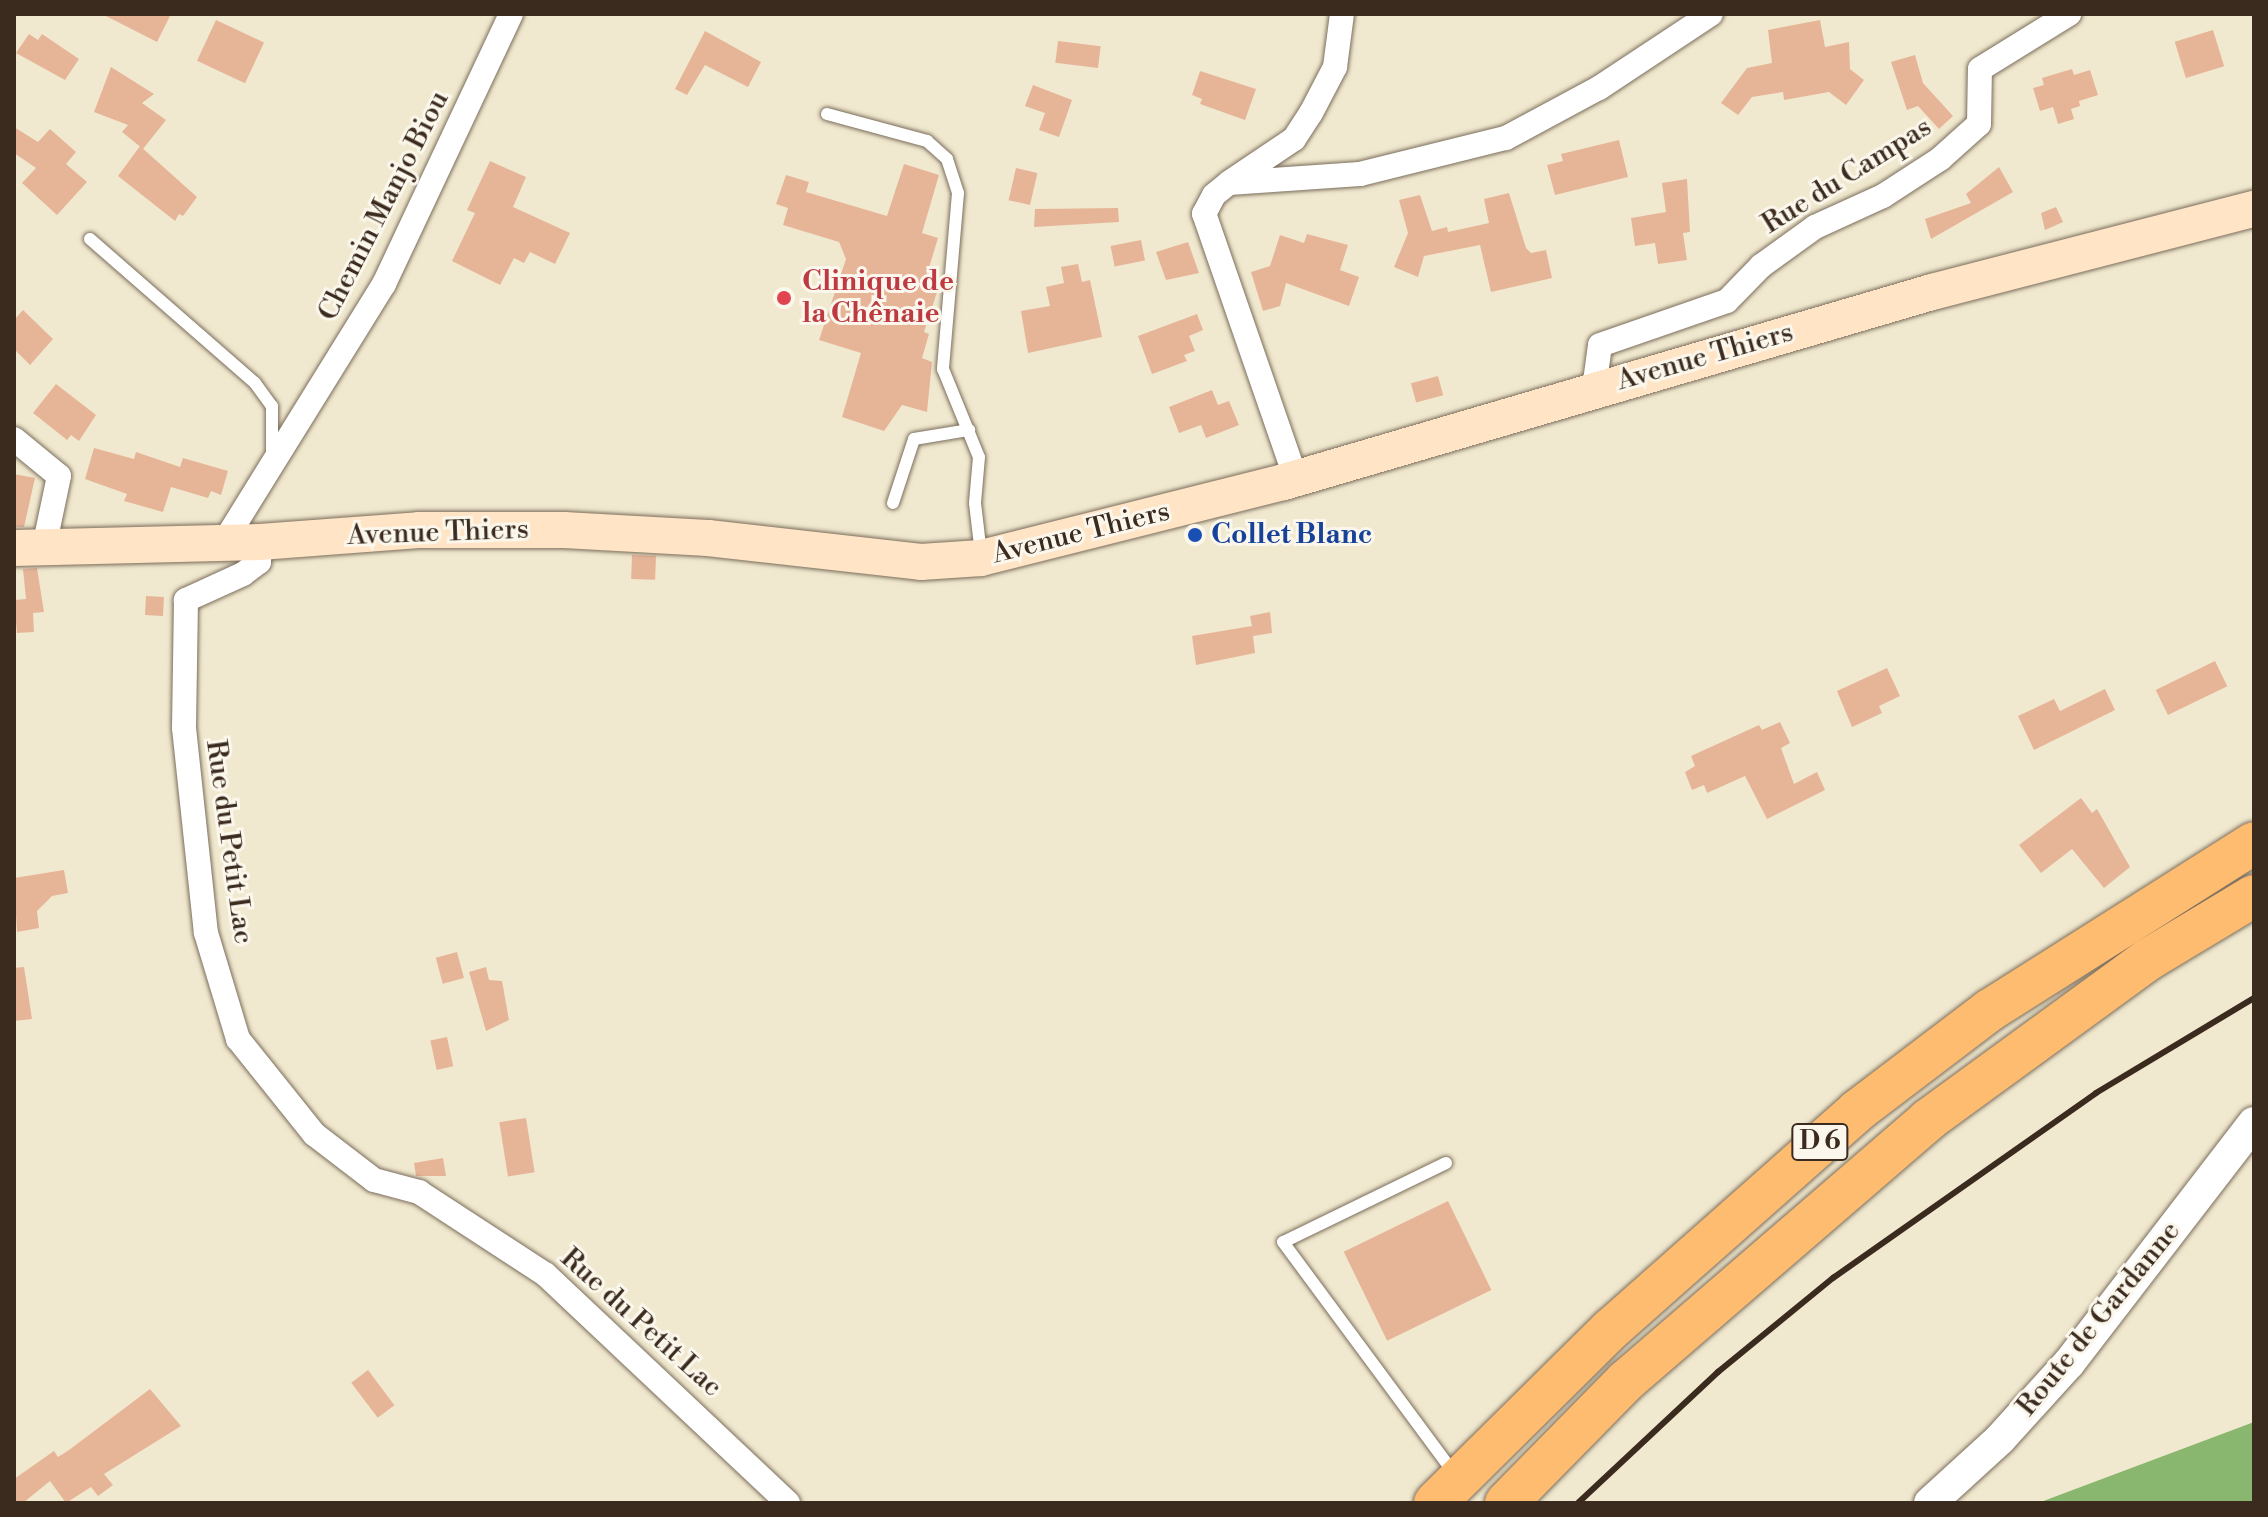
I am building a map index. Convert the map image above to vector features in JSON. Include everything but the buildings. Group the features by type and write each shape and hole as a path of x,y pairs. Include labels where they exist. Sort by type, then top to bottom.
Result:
{"highway":[{"name":"D 6","path":"1447,1491 1687,1258 1857,1111 1990,1010 2254,843"},
{"name":"D 6","path":"1506,1503 1626,1381 1928,1120 2149,959 2254,896"}],"main road":[{"name":"Avenue Thiers","path":"29,547 260,542 419,530 564,530 708,538 921,562 981,558 1296,479 1932,292 2254,209"}],"street":[{"name":"Chemin Manjo Biou","path":"224,542 272,457 299,424 384,284 511,14"},
{"path":"1296,479 1204,214 1229,183 1294,139 1335,67 1342,14"},
{"path":"1229,183 1360,174 1506,138 1599,88 1711,14"},
{"name":"Rue du Campas","path":"1594,389 1600,345 1727,301 1761,266 1815,227 1883,196 1940,159 1979,124 1980,69 2069,14"},
{"path":"14,439 59,476 29,547"},
{"name":"Rue du Petit Lac","path":"260,542 259,562 243,574 186,600 184,728 206,933 238,1039 314,1134 374,1180 419,1192 545,1274 788,1503"},
{"name":"Route de Gardanne","path":"1930,1503 2000,1439 2069,1363 2254,1123"}],"lane":[{"path":"827,114 927,141 947,159 958,193 943,369 979,457 975,503 981,558"},
{"path":"90,239 255,383 272,406 272,457"},
{"path":"893,503 914,439 969,430"},
{"path":"1446,1163 1283,1242 1447,1491"}],"green space":[{"path":"2254,1422 2254,1503 2038,1503"}],"railway":[{"path":"1578,1503 1718,1372 1833,1278 2096,1093 2254,998"}],"place":[{"name":"Clinique de la Chênaie","path":"784,298"},
{"name":"Collet Blanc","path":"1195,535"}]}
